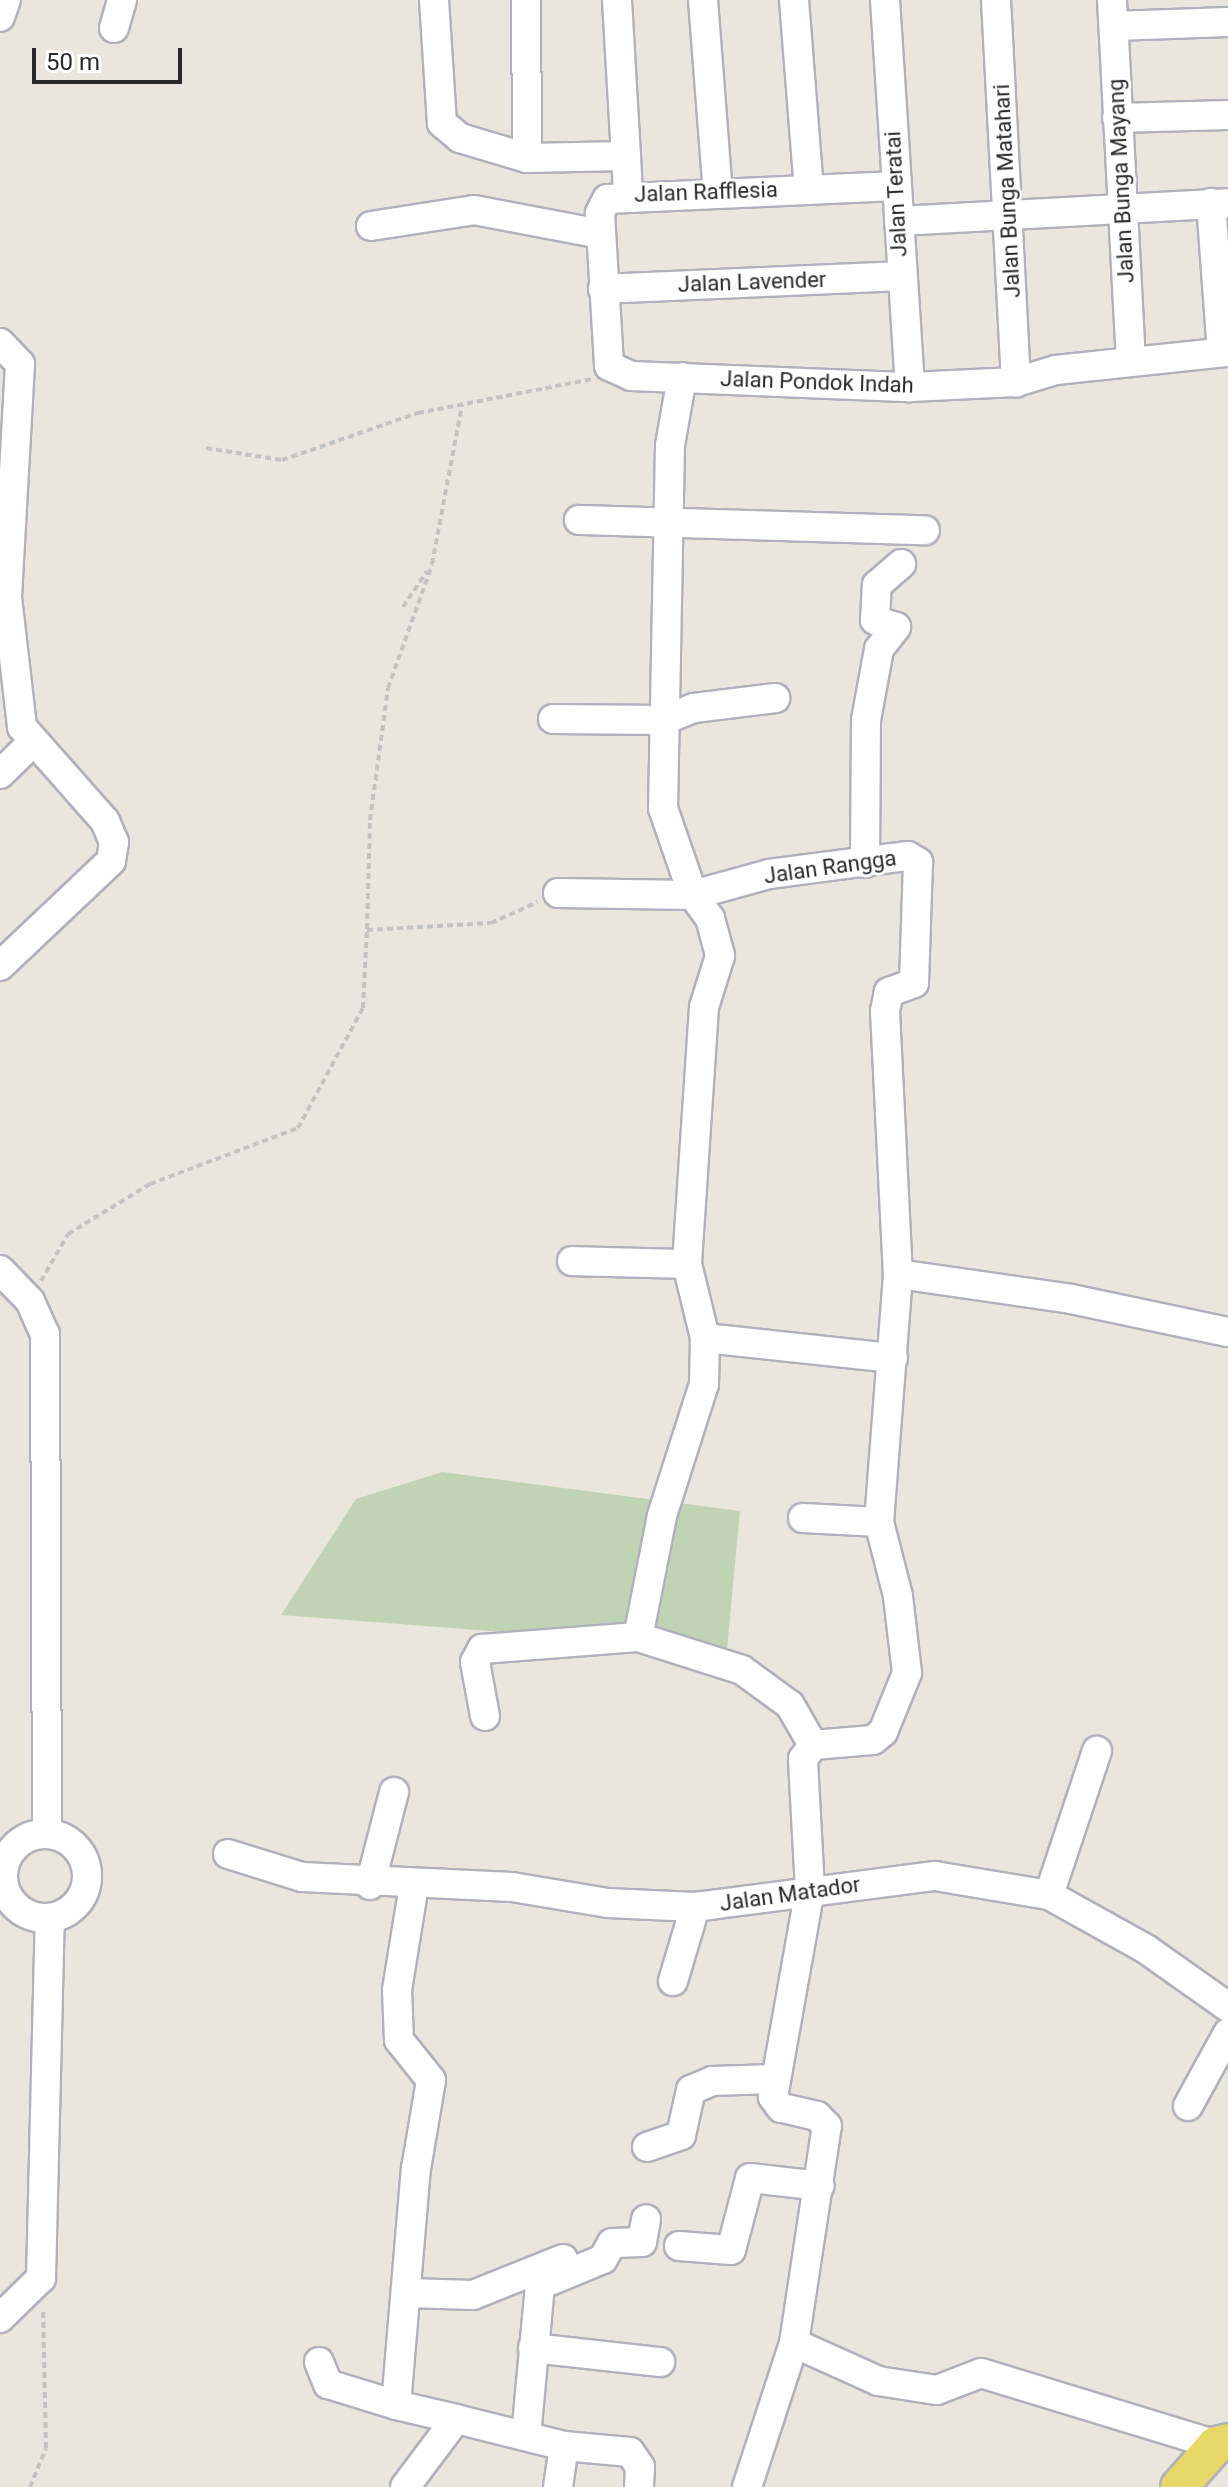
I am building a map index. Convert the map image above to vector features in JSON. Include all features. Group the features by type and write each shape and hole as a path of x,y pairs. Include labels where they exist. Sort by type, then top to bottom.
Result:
{"main road":[{"path":"1179,2487 1222,2443"}],"street":[{"path":"0,17 6,0"},
{"path":"114,28 122,0"},
{"path":"434,0 442,123 460,138 527,158 626,156"},
{"path":"526,0 527,158"},
{"path":"617,0 628,194"},
{"path":"703,0 718,193"},
{"path":"794,0 809,189"},
{"name":"Jalan Teratai","path":"885,0 910,387"},
{"name":"Jalan Bunga Matahari","path":"996,0 1010,215 1016,382"},
{"path":"1113,13 1228,22"},
{"name":"Jalan Bunga Mayang","path":"1113,13 1120,208 1131,361"},
{"path":"1117,118 1228,115"},
{"name":"Jalan Rafflesia","path":"619,374 607,360 602,206 628,194 896,186"},
{"path":"899,221 1219,203 1225,352"},
{"path":"371,226 474,210 601,234"},
{"name":"Jalan Lavender","path":"603,289 901,276"},
{"path":"0,343 20,364 6,474 4,595 18,729 0,774"},
{"name":"Jalan Pondok Indah","path":"619,374 910,387 1016,382 1131,361 1225,352"},
{"path":"638,1637 662,1516 704,1384 705,1338 687,1264 704,1007 720,956 710,918 693,895 663,808 670,445 682,377"},
{"path":"579,520 925,530"},
{"path":"865,863 866,720 879,649 896,627 875,620 877,585 901,564"},
{"path":"553,719 664,720 703,706 775,698"},
{"path":"0,966 111,861 113,851 105,821 18,729"},
{"name":"Jalan Rangga","path":"558,893 693,895 769,874 908,856 918,862 914,983 889,992 885,1011 898,1274"},
{"path":"572,1261 687,1264"},
{"path":"0,1270 30,1301 41,1318 47,1355 47,1834"},
{"path":"747,2487 794,2343 827,2126 817,2116 781,2108 773,2097 810,1890 803,1759 813,1745 873,1740 883,1732 907,1673 898,1596 879,1522 898,1274 1071,1299 1228,1332"},
{"path":"705,1338 893,1358"},
{"path":"803,1518 879,1522"},
{"path":"485,1716 475,1662 482,1649 638,1637 742,1670 790,1705 813,1745"},
{"path":"1049,1895 1097,1751"},
{"path":"370,1885 394,1792"},
{"path":"47,1834 75,1846 87,1875 77,1904 50,1918 13,1904 2,1875 29,1837 47,1834"},
{"name":"Jalan Matador","path":"228,1854 302,1877 370,1885 512,1887 608,1903 695,1907 935,1876 1049,1895 1146,1949 1228,2007"},
{"path":"396,2405 408,2293 416,2169 431,2080 399,2040 397,1990 414,1885"},
{"path":"673,1981 695,1907"},
{"path":"0,2318 41,2278 50,1918"},
{"path":"1188,2106 1228,2033"},
{"path":"647,2147 681,2135 691,2090 712,2081 774,2079"},
{"path":"679,2246 731,2250 750,2178 820,2186"},
{"path":"408,2293 473,2295 501,2279 612,2243 642,2242 646,2219"},
{"path":"526,2436 540,2285 603,2259 612,2243"},
{"path":"794,2343 878,2381 937,2390 981,2373 1222,2443"},
{"path":"533,2348 660,2362"},
{"path":"319,2362 328,2384 396,2405 564,2446 630,2452 640,2467 639,2487"},
{"path":"405,2487 456,2419"},
{"path":"558,2487 564,2446"}],"path":[{"path":"206,448 282,460 418,413 619,374"},
{"path":"30,1301 68,1234 150,1184 298,1128 363,1008 370,820 388,688 432,565 462,405"},
{"path":"403,607 432,565"},
{"path":"367,930 491,923 558,893"},
{"path":"30,2487 46,2448 41,2278"}],"green space":[{"path":"442,1472 740,1511 727,1649 281,1615 356,1499"}]}
